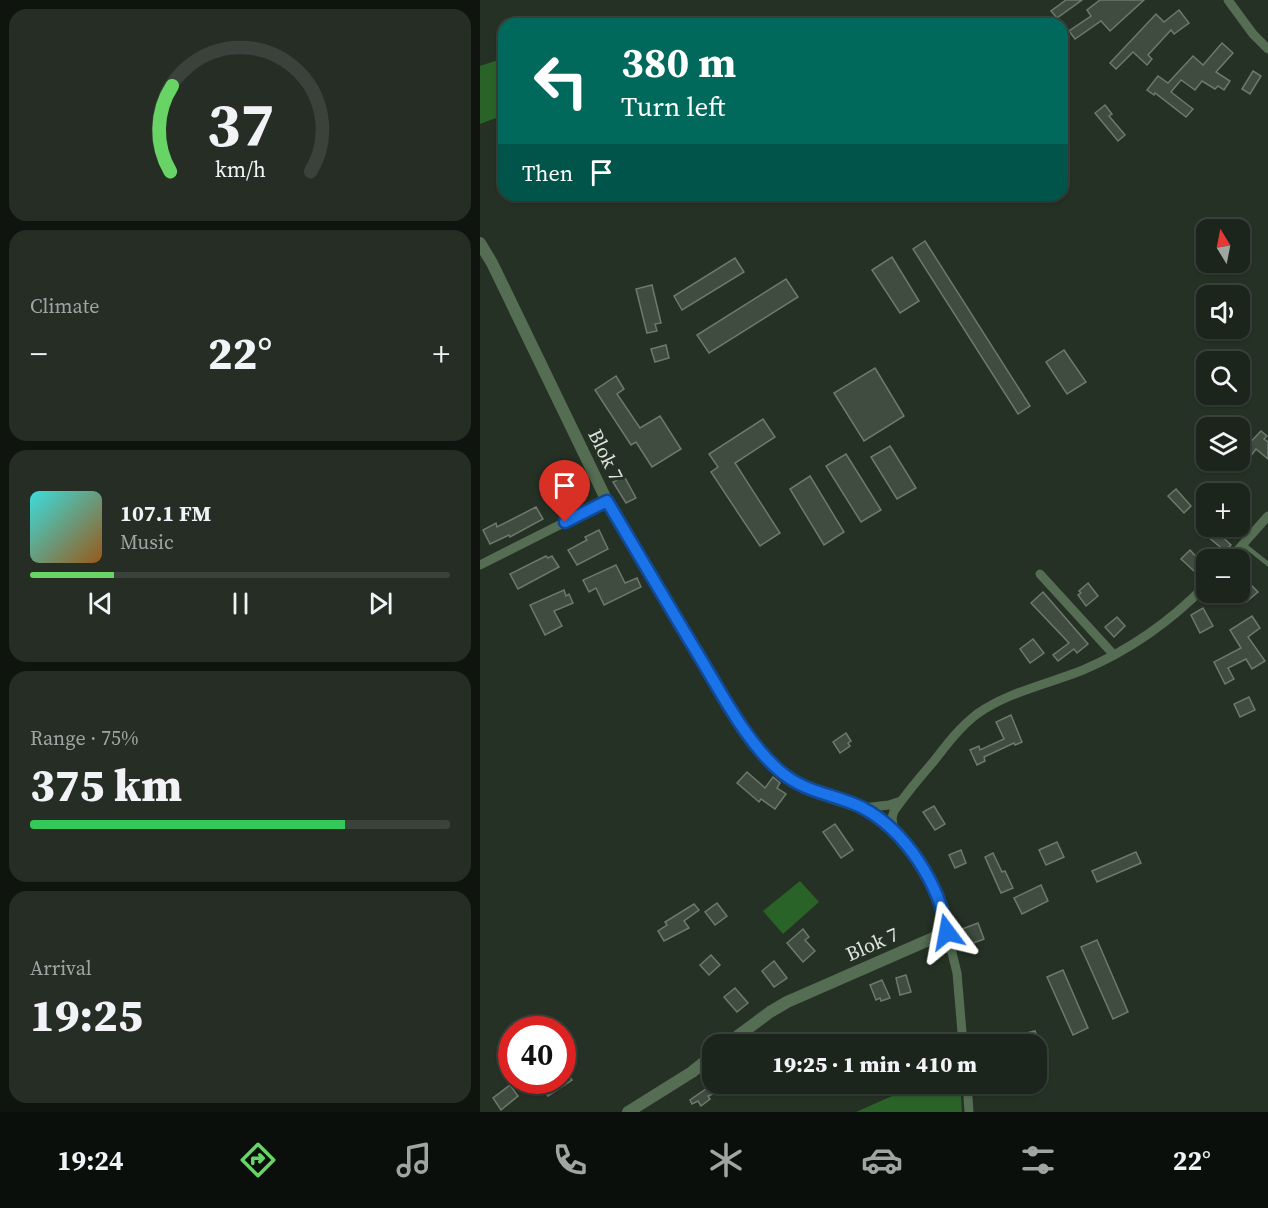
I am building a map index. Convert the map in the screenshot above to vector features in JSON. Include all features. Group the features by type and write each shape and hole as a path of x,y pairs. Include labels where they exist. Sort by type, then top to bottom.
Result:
{"street":[{"path":"1228,0 1253,34 1268,49"},
{"name":"Blok 7","path":"480,243 492,263 607,501 728,705 764,756 793,782 863,808 894,831 923,868 939,898 947,932 787,1002 740,1034"},
{"path":"480,565 607,501"},
{"path":"1239,549 1268,516"},
{"path":"1040,574 1114,655"},
{"path":"894,831 892,818 901,801 962,727 979,713 1004,699 1114,655 1155,631 1196,595"},
{"path":"863,808 901,801"},
{"path":"947,932 957,973 962,1034"},
{"path":"628,1112 702,1064"},
{"path":"968,1094 969,1112"}],"lane":[{"path":"1243,544 1268,564"}],"green space":[{"path":"498,60 498,117 480,124 480,66"},
{"path":"800,881 819,902 783,934 763,911"},
{"path":"892,1094 961,1094 962,1112 856,1112 892,1096"}],"building":[{"path":"1066,0 1082,0 1057,18 1051,11"},
{"path":"1100,0 1144,0 1110,31 1101,21 1075,39 1069,31 1091,16 1087,10"},
{"path":"1179,10 1189,23 1174,34 1171,30 1148,55 1152,59 1147,65 1133,52 1116,69 1110,63 1156,14 1164,22"},
{"path":"1222,43 1233,53 1216,72 1230,81 1224,90 1218,86 1215,89 1202,81 1195,90 1181,80 1171,92 1193,109 1186,117 1155,93 1154,95 1147,90 1158,76 1168,83 1193,56 1203,65"},
{"path":"1253,71 1261,76 1250,94 1242,89"},
{"path":"1105,105 1112,114 1109,116 1125,135 1118,141 1095,113"},
{"path":"925,241 1030,406 1018,414 913,249"},
{"path":"892,257 919,301 900,313 872,270"},
{"path":"735,258 744,272 682,310 674,296"},
{"path":"786,279 798,297 709,353 697,335"},
{"path":"652,285 661,323 655,324 657,331 647,333 636,289"},
{"path":"666,345 669,358 655,362 651,349"},
{"path":"1064,350 1086,382 1067,394 1046,362"},
{"path":"875,368 904,416 864,441 834,393"},
{"path":"616,376 624,389 617,394 640,428 660,416 681,449 652,467 636,442 631,445 595,390"},
{"path":"763,419 775,437 735,463 780,533 760,546 711,472 718,467 709,454"},
{"path":"1261,431 1267,436 1264,439 1268,442 1268,459 1256,449 1250,457 1250,443"},
{"path":"890,446 916,488 897,499 871,457"},
{"path":"846,454 881,510 861,522 826,466"},
{"path":"624,476 636,498 626,503 613,482"},
{"path":"810,476 844,532 824,545 790,489"},
{"path":"1176,489 1191,506 1184,513 1168,496"},
{"path":"536,507 543,519 510,537 509,535 490,544 483,530 496,523 497,527"},
{"path":"599,530 608,549 577,565 568,550 587,540 585,537"},
{"path":"1208,537 1223,537 1231,545 1227,549 1223,549"},
{"path":"1190,550 1196,556 1196,569 1194,571 1181,559"},
{"path":"546,556 548,558 552,556 559,567 518,589 510,574"},
{"path":"616,565 625,583 637,578 641,587 604,605 596,588 589,592 583,580"},
{"path":"1088,583 1098,596 1086,606 1078,595"},
{"path":"1250,584 1258,592 1250,599"},
{"path":"564,590 566,596 569,594 573,603 554,611 562,626 545,635 530,605"},
{"path":"1043,592 1088,644 1077,653 1074,649 1058,661 1053,655 1069,643 1031,603"},
{"path":"1203,608 1213,626 1200,633 1191,615"},
{"path":"1252,616 1260,628 1248,637 1265,661 1252,669 1246,659 1228,668 1234,679 1225,684 1214,662 1241,648 1230,630"},
{"path":"1117,617 1125,626 1114,637 1105,627"},
{"path":"1033,639 1044,653 1030,663 1020,649"},
{"path":"1249,697 1255,710 1240,717 1234,704"},
{"path":"1011,715 1022,742 1015,745 1014,743 984,757 985,761 977,765 970,750 979,746 980,750 1004,739 996,722"},
{"path":"846,733 851,741 848,743 850,746 840,753 833,742"},
{"path":"747,772 765,788 773,777 780,783 777,788 786,794 775,809 761,799 759,802 737,783"},
{"path":"934,806 945,824 935,830 923,812"},
{"path":"835,824 853,850 841,858 823,832"},
{"path":"1057,842 1064,857 1046,865 1039,850"},
{"path":"961,850 966,863 955,868 949,855"},
{"path":"1136,852 1141,863 1097,882 1092,871"},
{"path":"993,853 1013,888 1001,893 985,857"},
{"path":"1041,885 1048,901 1022,914 1014,898"},
{"path":"717,903 727,916 715,925 705,912"},
{"path":"694,904 699,910 684,921 689,928 664,941 658,931 667,925 665,922"},
{"path":"978,923 984,939 968,945 962,929"},
{"path":"803,929 809,937 805,940 815,951 803,962 787,943"},
{"path":"1097,940 1128,1012 1113,1019 1081,947"},
{"path":"711,955 720,965 709,975 700,965"},
{"path":"774,961 787,978 774,987 762,971"},
{"path":"1063,970 1088,1028 1073,1035 1047,977"},
{"path":"906,975 911,992 900,995 896,978"},
{"path":"882,980 890,998 881,1001 880,998 876,1000 870,985"},
{"path":"735,988 748,1003 737,1012 724,997"},
{"path":"702,1092 702,1094 712,1094 708,1096 710,1099 701,1106 698,1101 692,1104 690,1100"},
{"path":"498,1094 517,1094 518,1096 501,1110 493,1098"}],"route":[{"path":"565,522 607,501 728,705 764,756 793,782 863,808 894,831 923,868 939,898 947,932"}]}
